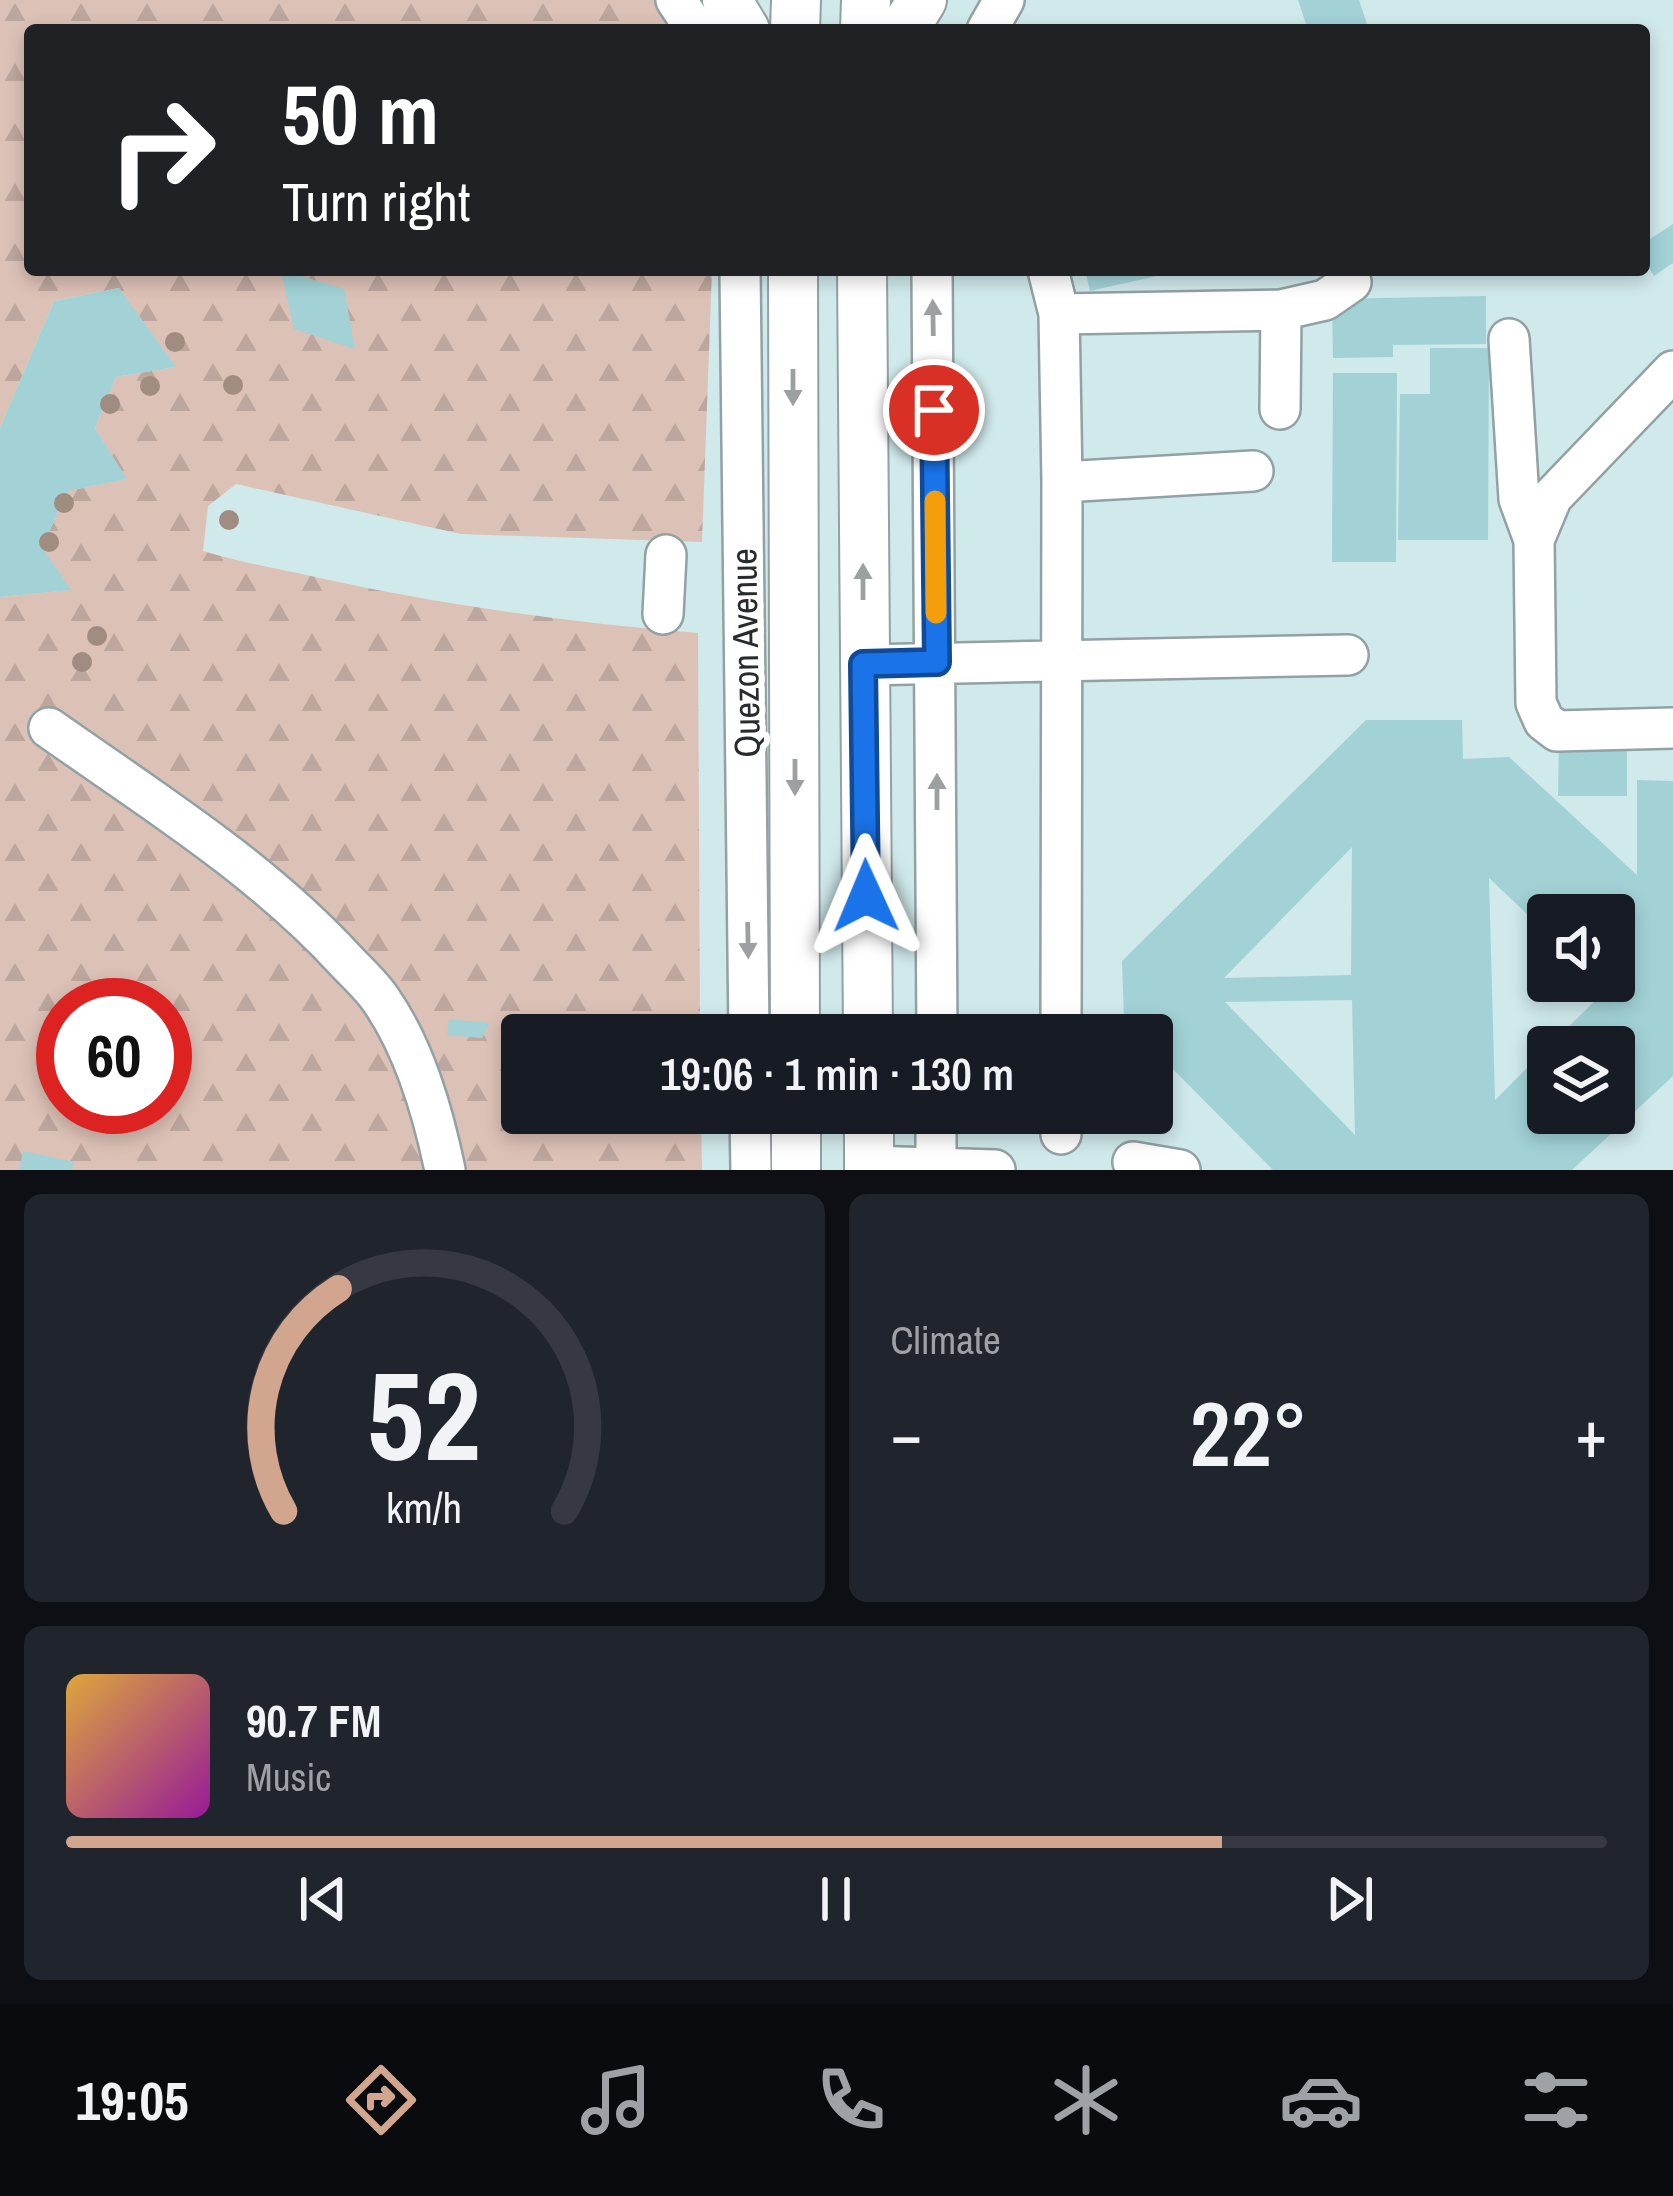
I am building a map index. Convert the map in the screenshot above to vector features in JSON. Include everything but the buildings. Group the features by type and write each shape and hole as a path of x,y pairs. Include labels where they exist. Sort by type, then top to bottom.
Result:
{"main road":[{"name":"Quezon Avenue","path":"793,276 795,1014"},
{"path":"862,276 868,1014"},
{"path":"796,1134 796,1170"},
{"path":"869,1134 869,1168"}],"street":[{"name":"Quezon Avenue","path":"740,276 749,1014"},
{"path":"932,276 937,1014"},
{"path":"1050,276 1059,314 1062,482 1061,1014"},
{"path":"1059,314 1280,310 1325,300 1351,282"},
{"path":"1280,310 1280,409"},
{"path":"1509,339 1519,499 1534,540 1536,704 1544,721 1557,731 1673,728"},
{"path":"1534,540 1552,497 1673,371"},
{"path":"1062,482 1253,471"},
{"path":"663,614 666,556"},
{"path":"863,664 1348,655"},
{"path":"49,728 251,873 320,932 381,999 418,1071 445,1170"},
{"path":"750,1134 751,1170"},
{"path":"936,1169 937,1134"},
{"path":"1132,1162 1180,1170"},
{"path":"869,1168 995,1170"}],"shaded area":[{"path":"0,0 1673,0 1673,1170 0,1170"}],"green space":[{"path":"0,0 665,0 679,24 24,24 24,276 712,276 702,542 461,534 236,484 208,506 203,551 450,603 698,633 700,1014 501,1014 501,1134 701,1134 702,1170 0,1170 0,597 70,590 42,547 68,491 126,479 95,428 116,377 175,367 119,288 54,301 0,428"}],"slow traffic":[{"path":"935,501 936,613"}],"route":[{"path":"866,896 863,664 937,662 934,410"}]}
